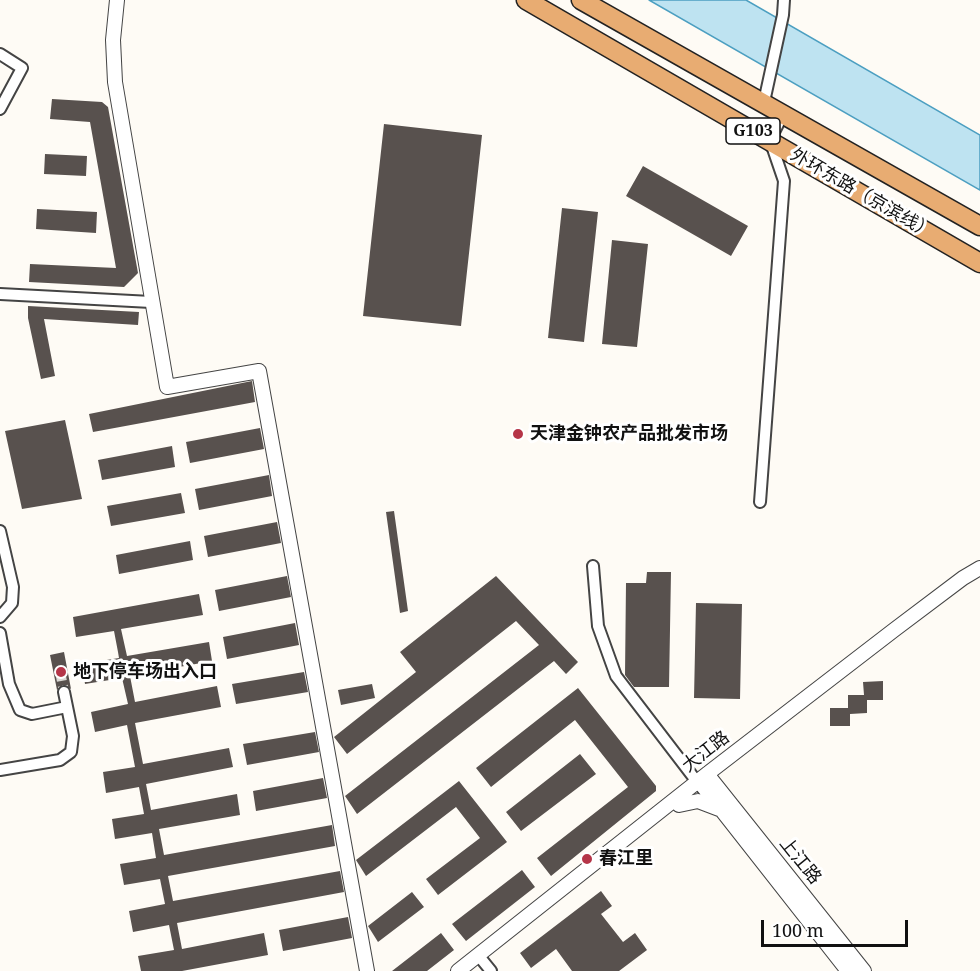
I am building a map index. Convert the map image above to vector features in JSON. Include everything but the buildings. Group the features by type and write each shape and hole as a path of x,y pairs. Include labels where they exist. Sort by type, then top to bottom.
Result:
{"highway":[{"name":"外环东路（京滨线）","path":"526,0 980,262"},
{"name":"外环东路（京滨线）","path":"581,0 980,226"}],"street":[{"path":"117,0 113,40 115,82 167,387 259,371 367,971"},
{"path":"764,102 783,15 784,0"},
{"path":"0,54 22,68 0,109"},
{"path":"760,502 784,181 770,140 783,114"},
{"path":"0,294 151,302"},
{"path":"0,535 13,596 8,610 0,617"},
{"path":"592,566 598,626 616,676 702,784 727,807"},
{"name":"大江路","path":"702,784 954,584 980,568"},
{"name":"大江路","path":"469,971 484,962 678,801 897,632 980,573"},
{"path":"0,633 4,685 16,705 24,713 67,707"},
{"path":"0,770 60,760 71,752 73,736 64,692"},
{"path":"678,801 698,801 727,807"},
{"name":"上江路","path":"727,807 848,971"},
{"name":"上江路","path":"727,807 864,971"},
{"name":"大江路","path":"458,971 484,962"}],"water":[{"path":"649,0 746,0 980,135 980,190"}],"tunnel":[{"path":"60,671 64,692"}],"place":[{"name":"天津金钟农产品批发市场","path":"518,434"},
{"name":"地下停车场出入口","path":"61,672"},
{"name":"春江里","path":"587,859"}]}
